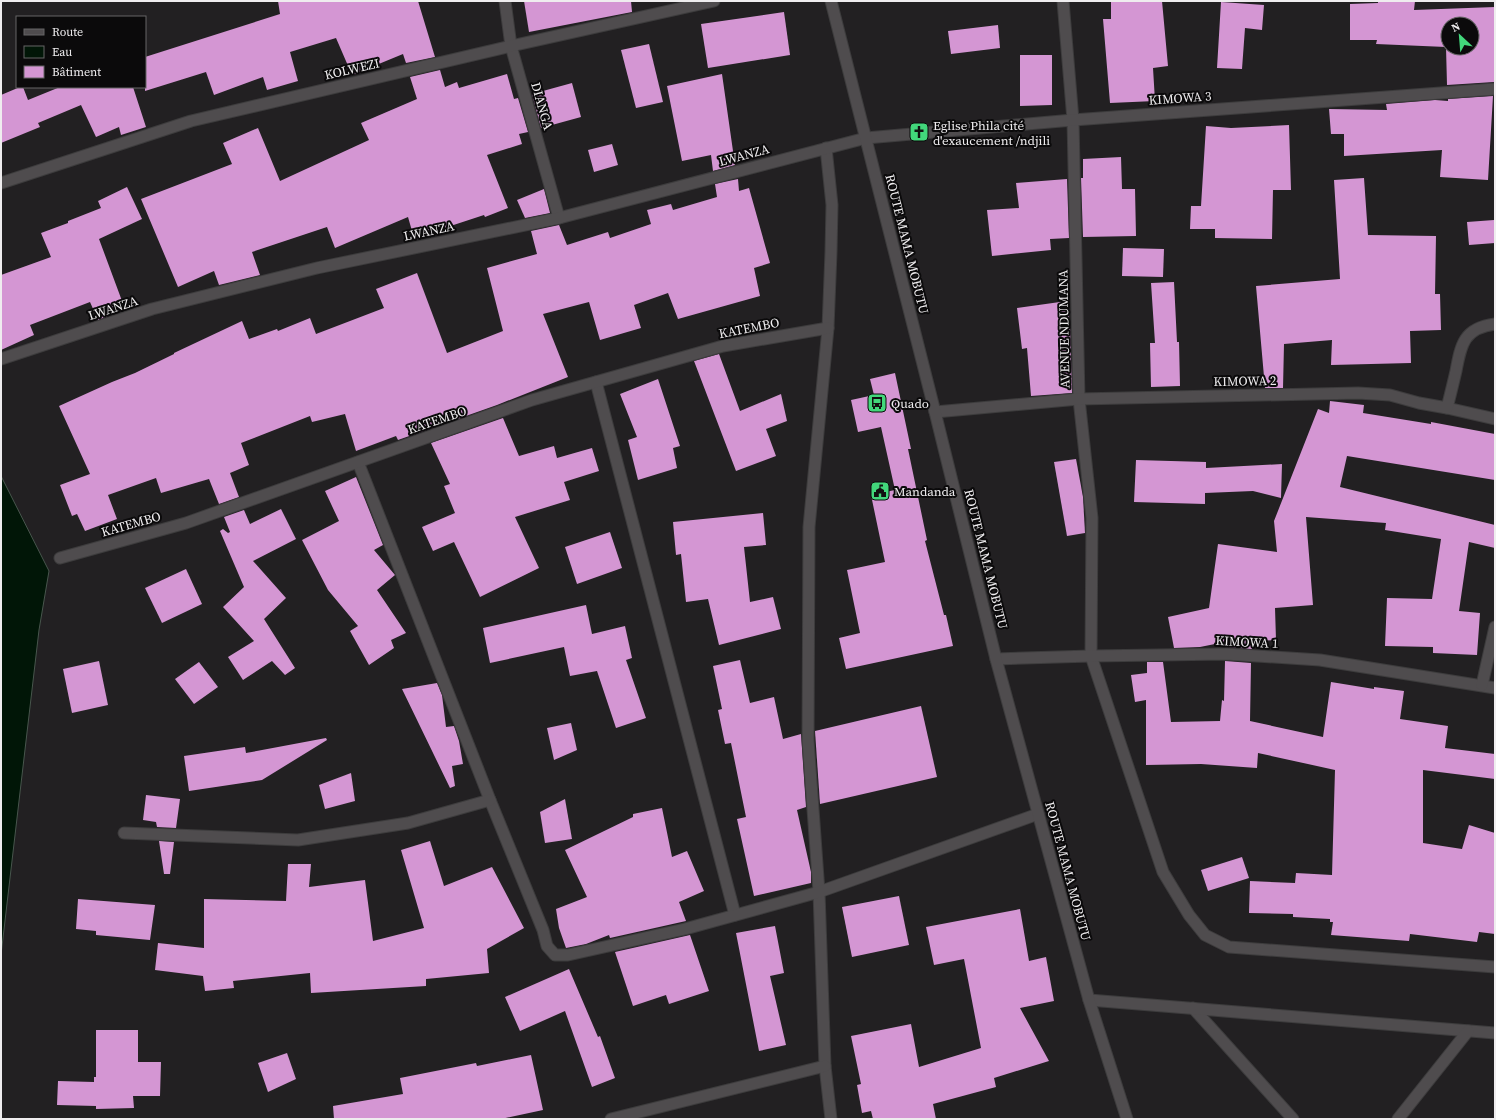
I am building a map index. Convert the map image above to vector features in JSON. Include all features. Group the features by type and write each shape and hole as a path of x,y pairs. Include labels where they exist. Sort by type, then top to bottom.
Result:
{"street":[{"name":"DIANGA","path":"505,1 511,46 559,218"},
{"name":"KOLWEZI","path":"1,183 191,121 511,46 714,1"},
{"name":"ROUTE MAMA MOBUTU","path":"832,1 996,659 1124,1118"},
{"name":"AVENUE NDUMANA","path":"1063,1 1073,120 1079,399 1092,518 1091,656 1164,872 1189,915 1205,935 1229,947 1495,967"},
{"name":"KIMOWA 3","path":"866,138 1073,120 1495,89"},
{"name":"LWANZA","path":"1,359 152,310 317,268 559,218 866,138"},
{"path":"826,148 832,205 828,328 809,526 808,740 818,892 825,1066 831,1119"},
{"path":"1447,408 1459,353 1466,338 1482,325 1495,324"},
{"name":"KATEMBO","path":"60,558 186,523 532,400 723,346 828,328"},
{"path":"596,382 735,915"},
{"name":"KIMOWA 2","path":"935,412 1079,399 1358,393 1390,395 1419,403 1495,419"},
{"path":"358,462 490,800 543,930 547,946 555,955 568,955 685,929 818,892 1038,814"},
{"path":"1482,685 1495,627"},
{"name":"KIMOWA 1","path":"996,659 1226,654 1320,660 1495,688"},
{"path":"124,833 298,840 408,823 490,800"},
{"path":"1090,1000 1495,1033"},
{"path":"1193,1008 1293,1119"},
{"path":"1398,1119 1468,1031"},
{"path":"611,1119 825,1066"}],"water":[{"path":"1,476 49,571 39,630 1,955"}],"building":[{"path":"278,1 418,1 435,57 406,63 403,54 352,75 336,38 290,52 298,81 267,90 263,77 214,95 206,72 145,91 146,57 280,14"},
{"path":"524,1 631,1 632,12 529,32"},
{"path":"1111,1 1162,1 1168,66 1153,68 1155,101 1110,103 1103,19 1111,19"},
{"path":"1378,1 1415,1 1414,10 1495,7 1494,82 1447,85 1446,56 1480,56 1480,16 1440,16 1440,47 1376,44 1377,40 1350,40 1350,4 1378,3"},
{"path":"1221,2 1264,5 1262,30 1245,28 1242,69 1217,68"},
{"path":"784,12 790,55 708,68 701,24"},
{"path":"998,25 1000,48 951,54 948,31"},
{"path":"649,44 663,102 636,108 621,50"},
{"path":"1020,55 1052,55 1052,105 1020,106"},
{"path":"440,70 445,87 457,82 459,88 507,74 514,99 518,98 528,132 519,134 522,144 487,155 508,208 485,217 484,215 414,238 408,217 335,248 327,227 252,252 260,275 219,285 214,271 178,287 141,199 232,164 223,143 258,128 280,181 369,140 361,123 417,99 410,77"},
{"path":"722,74 735,165 713,171 711,155 682,161 667,86"},
{"path":"572,83 581,117 541,128 532,94"},
{"path":"18,88 23,88 28,100 58,88 133,88 146,127 121,135 119,127 96,137 81,105 38,123 40,127 1,143 1,95"},
{"path":"1493,96 1488,180 1440,177 1442,150 1344,156 1344,134 1331,134 1329,109 1387,110 1386,104 1435,100 1448,101 1448,99"},
{"path":"1289,125 1291,190 1273,190 1272,239 1215,238 1215,229 1190,229 1191,206 1201,206 1206,126 1231,128"},
{"path":"612,144 618,165 594,172 588,150"},
{"path":"1121,157 1122,189 1135,189 1136,236 1083,237 1081,178 1083,178 1083,159"},
{"path":"1364,178 1368,235 1436,236 1435,294 1440,294 1441,330 1410,331 1411,363 1331,365 1332,340 1284,344 1283,388 1265,388 1256,286 1340,279 1334,180"},
{"path":"738,179 739,191 749,188 770,263 754,268 760,296 678,319 668,293 634,305 641,328 600,340 589,302 543,314 568,377 497,405 398,440 396,436 356,451 345,414 312,422 310,416 241,443 249,465 230,473 239,497 219,504 209,479 161,493 156,478 108,495 117,519 85,531 77,514 72,516 60,485 90,474 59,406 135,373 242,321 249,339 277,329 278,331 310,318 316,334 384,308 376,289 417,273 447,353 503,331 487,268 537,254 531,231 559,225 567,245 608,232 610,238 651,224 647,210 671,204 673,210 717,197 715,184"},
{"path":"1067,179 1069,238 1050,239 1051,250 992,256 987,210 1019,208 1016,183"},
{"path":"127,187 142,219 99,239 125,309 98,320 90,302 30,325 34,335 1,350 1,275 51,257 41,233 101,208 98,201"},
{"path":"544,189 550,213 525,218 517,200"},
{"path":"1494,220 1495,243 1469,245 1467,222"},
{"path":"1123,248 1164,249 1163,277 1122,276"},
{"path":"1174,282 1177,342 1179,342 1180,386 1151,387 1150,343 1155,343 1151,283"},
{"path":"1067,301 1070,327 1072,393 1031,396 1027,348 1022,349 1017,308"},
{"path":"719,354 740,411 781,394 787,421 766,429 776,456 736,471 694,361"},
{"path":"895,373 911,449 908,449 927,540 925,541 944,615 946,615 953,646 846,669 839,638 860,633 847,570 885,562 871,495 895,490 881,427 858,432 851,400 874,395 870,379"},
{"path":"658,379 680,446 673,448 677,468 638,480 628,440 637,437 620,394"},
{"path":"1330,401 1364,405 1363,413 1431,424 1431,422 1495,434 1495,480 1347,456 1340,487 1495,525 1495,548 1469,542 1459,611 1480,613 1477,655 1433,653 1433,647 1385,646 1387,598 1432,599 1441,539 1385,530 1386,523 1306,517 1313,605 1275,608 1276,640 1252,641 1252,649 1225,647 1225,642 1200,647 1174,648 1168,617 1209,608 1218,544 1277,552 1274,521 1318,409 1329,413"},
{"path":"503,418 519,456 554,446 557,458 592,448 599,471 564,482 570,500 515,517 539,568 480,597 454,542 433,551 422,527 455,513 444,486 450,484 431,443"},
{"path":"1076,459 1083,497 1085,533 1067,536 1054,462"},
{"path":"1136,460 1206,462 1206,468 1282,464 1281,498 1253,491 1205,493 1205,504 1134,502"},
{"path":"356,477 383,545 374,550 395,575 377,590 406,633 391,640 394,648 369,665 350,631 358,626 328,590 302,540 339,521 325,491"},
{"path":"281,509 296,539 253,561 286,598 264,619 295,668 285,675 272,661 243,680 228,657 254,641 223,607 244,587 220,531 223,529 228,533 230,532 224,517 244,510 250,524"},
{"path":"763,513 766,545 744,547 750,602 773,597 781,629 719,645 708,599 686,602 681,554 676,555 673,522"},
{"path":"610,532 622,568 577,584 565,547"},
{"path":"186,569 202,604 162,623 145,588"},
{"path":"586,605 592,634 625,626 632,658 626,660 646,718 616,728 597,671 570,676 564,647 490,663 483,628"},
{"path":"740,660 750,703 774,697 783,739 801,734 806,807 797,810 811,872 811,883 754,896 737,819 746,817 731,743 725,744 718,710 722,709 713,666"},
{"path":"99,661 108,705 72,713 63,669"},
{"path":"1225,661 1251,663 1250,721 1323,737 1331,682 1374,689 1374,687 1404,691 1400,719 1448,726 1445,748 1495,754 1495,779 1423,770 1423,843 1462,849 1469,825 1495,833 1495,934 1479,932 1477,942 1410,934 1409,941 1331,935 1333,922 1330,922 1330,919 1293,917 1293,914 1249,913 1250,881 1295,883 1296,873 1332,875 1335,770 1258,753 1257,768 1201,764 1146,765 1146,700 1135,702 1131,675 1147,673 1147,662 1163,662 1171,722 1220,721 1222,700 1224,701"},
{"path":"199,662 218,687 194,704 175,679"},
{"path":"437,683 442,695 446,727 454,726 459,741 463,764 452,766 455,786 450,788 402,689"},
{"path":"921,706 937,777 820,804 815,731"},
{"path":"571,723 577,750 554,760 547,728"},
{"path":"326,738 327,740 262,780 189,791 184,756 245,747 246,753"},
{"path":"351,773 355,801 325,809 319,785"},
{"path":"146,795 180,799 176,828 157,827 156,822 143,820"},
{"path":"565,799 572,839 545,843 540,812"},
{"path":"662,808 672,857 687,851 704,891 679,902 686,921 610,938 609,935 586,944 566,948 559,928 556,909 587,897 565,850 633,817 633,814"},
{"path":"159,841 174,842 170,874 164,874"},
{"path":"430,841 444,886 492,867 524,928 487,949 489,973 426,979 426,986 311,993 310,973 233,981 234,988 205,991 203,976 155,970 158,943 204,948 204,899 286,901 288,864 311,864 309,887 365,880 373,941 424,928 401,850"},
{"path":"1242,857 1249,878 1208,891 1201,870"},
{"path":"899,896 909,945 852,957 842,907"},
{"path":"78,899 155,905 150,940 96,935 96,931 76,929"},
{"path":"1020,909 1029,961 1046,957 1054,1001 1020,1008 1049,1061 994,1078 996,1087 933,1104 936,1119 873,1119 871,1111 862,1113 857,1085 861,1084 851,1036 911,1024 919,1067 981,1048 964,959 934,965 926,927"},
{"path":"775,926 784,973 770,976 786,1045 759,1051 736,933"},
{"path":"690,935 709,991 669,1004 666,995 633,1006 615,952"},
{"path":"569,969 598,1037 600,1036 615,1078 592,1087 565,1011 520,1031 505,997"},
{"path":"96,1030 138,1030 138,1062 161,1062 160,1096 133,1096 134,1108 96,1109 96,1106 57,1105 58,1081 94,1082 94,1077 96,1077"},
{"path":"287,1053 296,1079 268,1092 258,1063"},
{"path":"531,1055 543,1110 501,1119 334,1119 333,1106 403,1094 400,1078 476,1063 477,1066"}],"place":[{"name":"Eglise Phila cité d'exaucement /ndjili","path":"919,132"},
{"name":"Quado","path":"877,403"},
{"name":"Mandanda","path":"880,491"}]}
